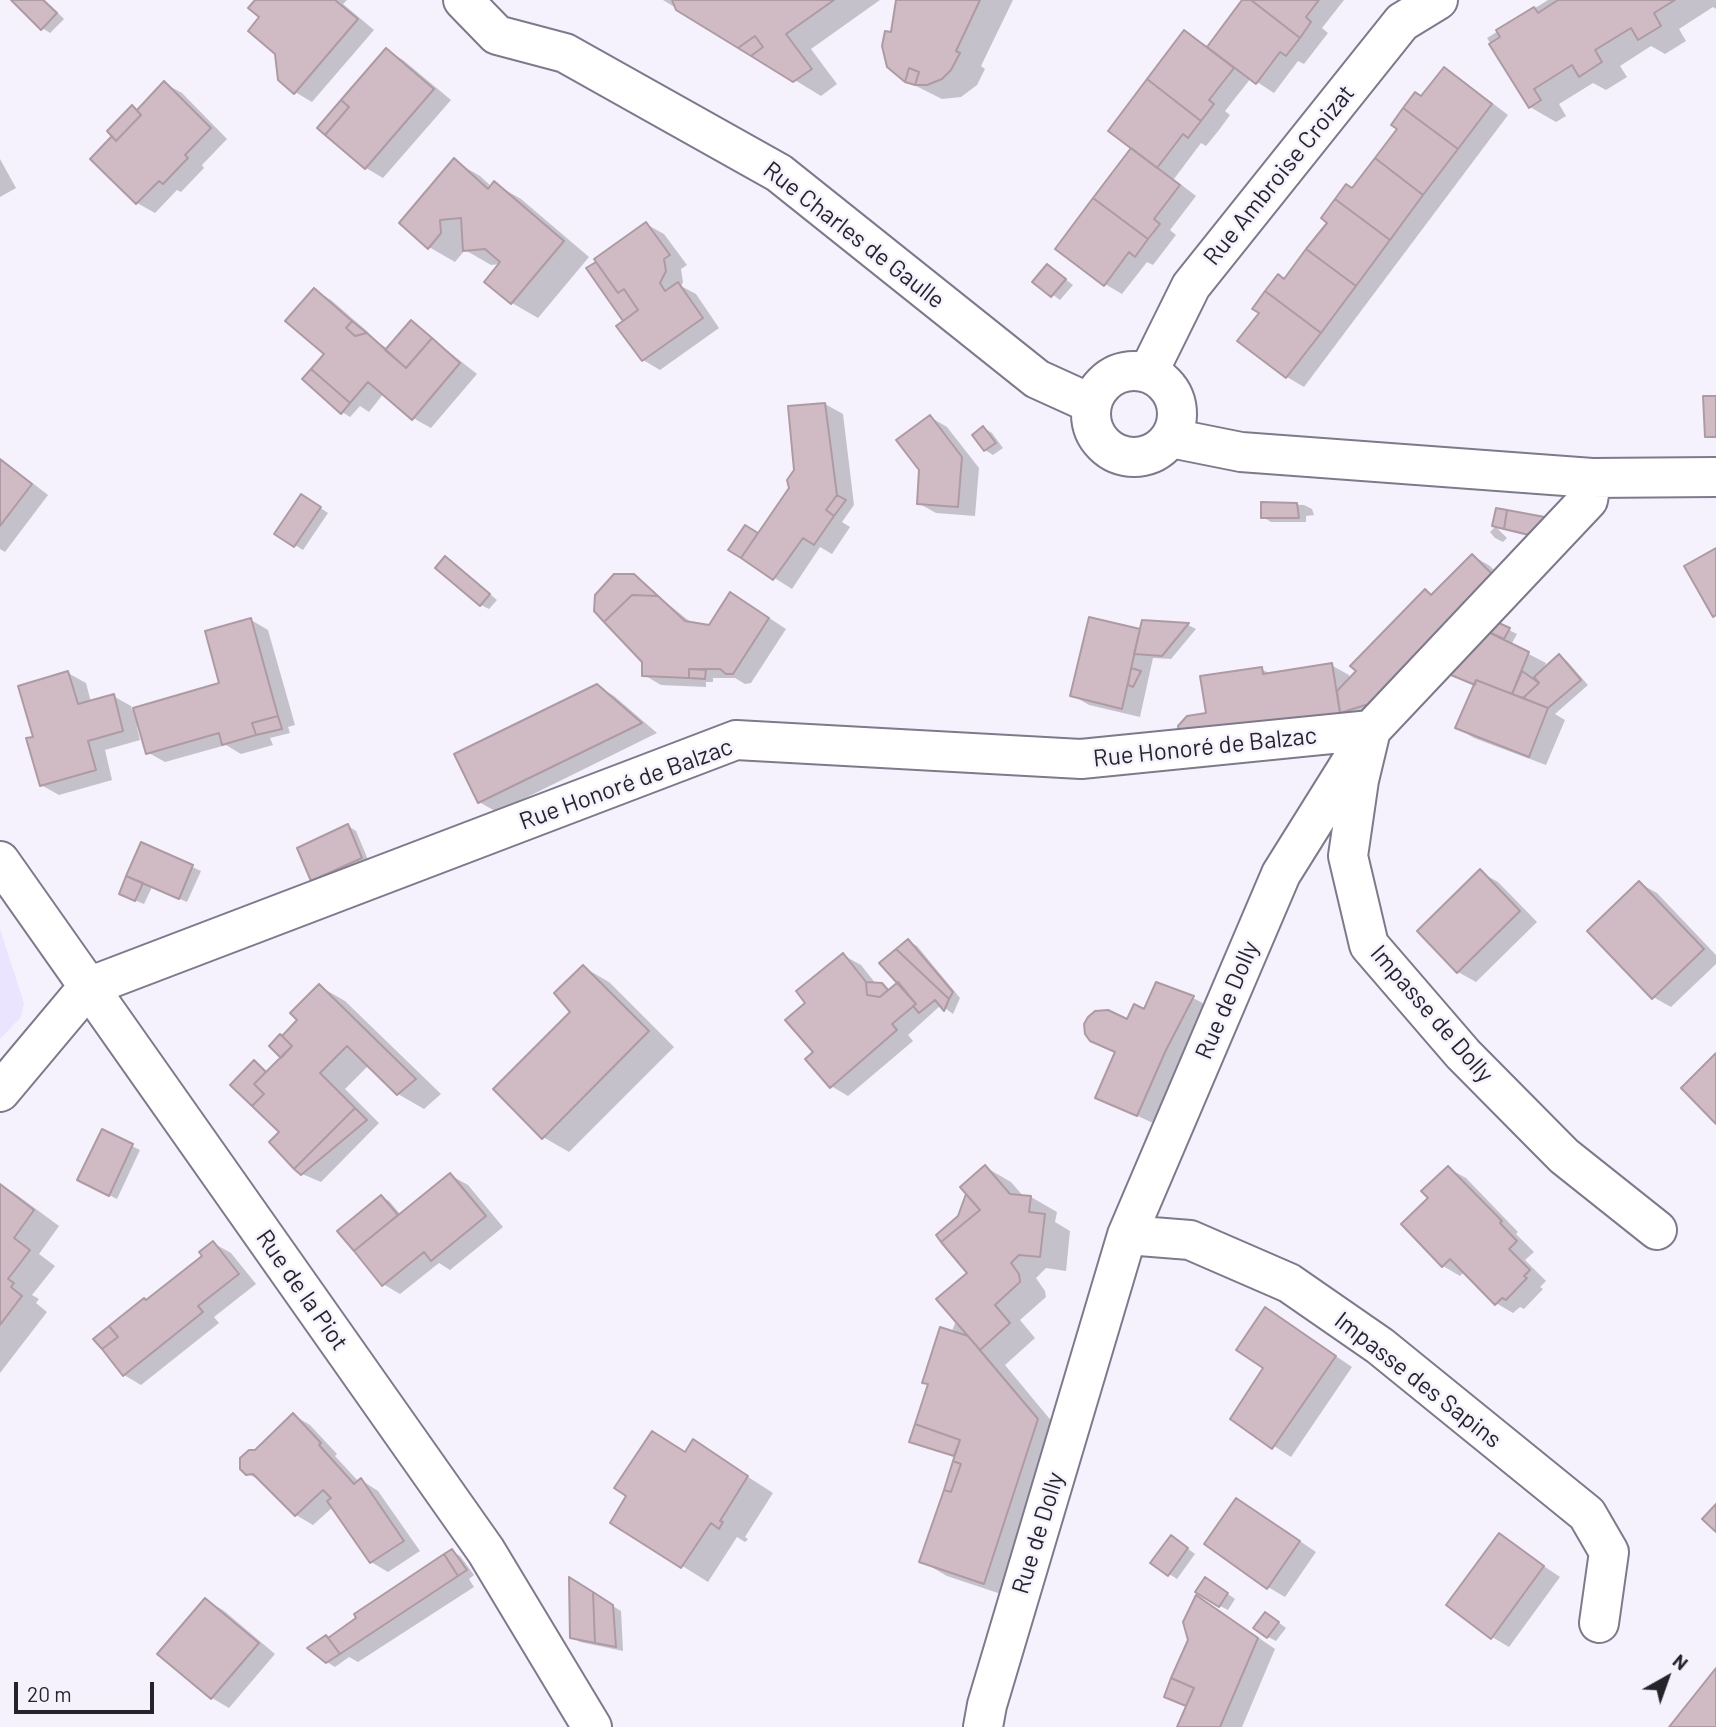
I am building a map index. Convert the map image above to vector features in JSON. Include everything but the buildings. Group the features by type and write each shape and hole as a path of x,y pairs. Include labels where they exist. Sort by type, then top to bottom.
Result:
{"street":[{"name":"Rue Charles de Gaulle","path":"463,0 497,35 565,52 779,173 1037,379 1092,404"},
{"name":"Rue Ambroise Croizat","path":"1148,373 1191,286 1402,22 1438,0"},
{"path":"1120,373 1148,373 1170,388 1178,413 1176,427 1161,449 1137,458 1123,456 1111,451 1101,442 1094,430 1092,404 1097,391 1107,380 1120,373"},
{"path":"1171,438 1241,452 1592,478 1716,477"},
{"name":"Rue de Dolly","path":"983,1727 987,1705 1127,1235 1281,874 1370,730 1588,500 1592,478"},
{"name":"Rue Honoré de Balzac","path":"0,1092 88,987 736,740 1081,759 1370,730"},
{"name":"Impasse de Dolly","path":"1370,730 1359,780 1348,856 1369,945 1463,1054 1564,1156 1657,1230"},
{"name":"Rue de la Piot","path":"0,861 486,1551 592,1727"},
{"name":"Impasse des Sapins","path":"1127,1235 1190,1240 1289,1283 1380,1346 1587,1514 1609,1552 1599,1623"}],"shaded area":[{"path":"0,929 24,1003 21,1017 0,1039"}]}
